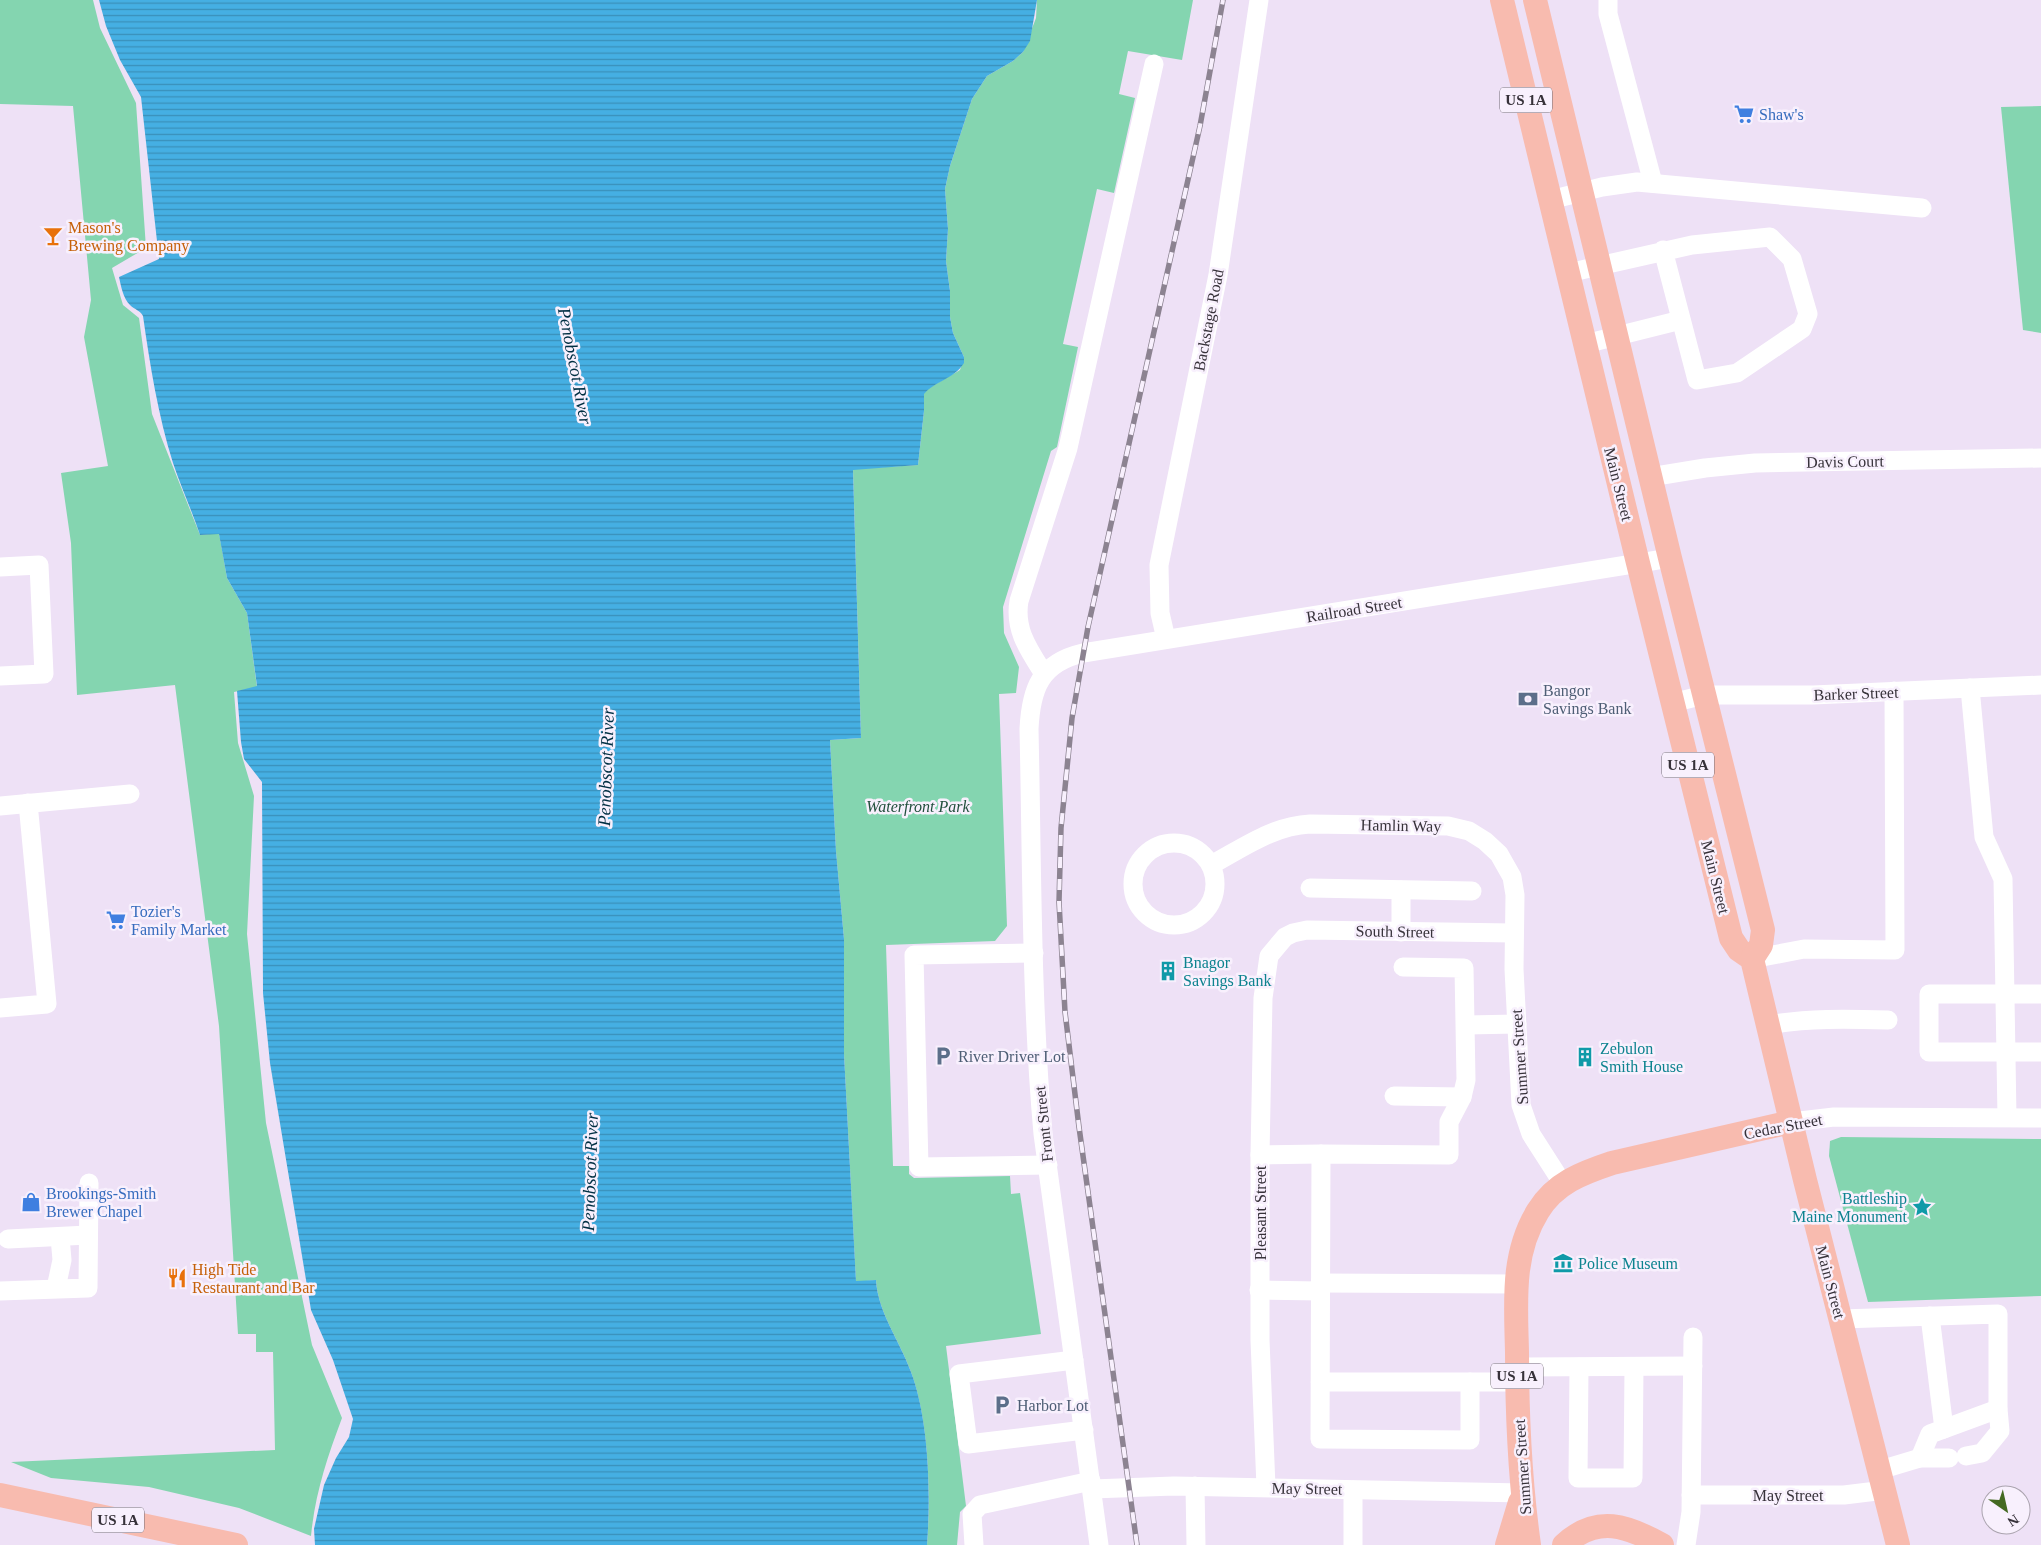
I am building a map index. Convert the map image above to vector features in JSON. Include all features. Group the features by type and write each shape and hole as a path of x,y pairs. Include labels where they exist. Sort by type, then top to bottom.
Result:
{"main road":[{"name":"Main Street","path":"1502,0 1672,703 1731,938 1740,950 1752,959 1791,1122 1898,1545"},
{"name":"Main Street","path":"1535,0 1650,477 1763,930 1761,945 1752,959"},
{"name":"Cedar Street","path":"1562,1184 1585,1172 1612,1164 1791,1122"},
{"name":"Summer Street","path":"1529,1545 1519,1456 1516,1284 1521,1250 1530,1226 1544,1202 1562,1184"},
{"name":"US 1A","path":"1507,1545 1522,1494"},
{"name":"US 1A","path":"0,1496 236,1545"},
{"path":"1564,1545 1588,1529 1613,1526 1636,1531 1662,1545"}],"street":[{"name":"Backstage Road","path":"1166,639 1160,613 1159,565 1218,275 1259,0"},
{"path":"1608,0 1608,14 1652,183"},
{"path":"1044,674 1020,632 1017,617 1018,601 1068,448 1154,64"},
{"path":"1550,200 1613,185 1652,183 1922,208"},
{"path":"1568,273 1663,250 1770,237 1792,260 1808,314 1802,329 1737,373 1697,380 1663,250"},
{"path":"1585,344 1681,320"},
{"name":"Davis Court","path":"1650,477 1705,468 1755,463 2041,458"},
{"name":"Railroad Street","path":"1044,674 1059,661 1074,654 1670,558"},
{"path":"0,567 38,566 44,674 0,676"},
{"name":"Front Street","path":"1044,674 1033,696 1029,729 1039,1084 1048,1166 1099,1545"},
{"name":"Barker Street","path":"1672,703 1704,695 1813,695 2041,685"},
{"path":"1970,688 1984,837 2003,879 2007,1117"},
{"path":"1752,959 1804,949 1895,950 1894,692"},
{"path":"0,806 130,794"},
{"path":"0,1008 47,1004 28,803"},
{"name":"Hamlin Way","path":"1215,863 1267,834 1300,824 1442,825 1459,828 1477,836 1492,847 1509,869 1514,886 1514,933"},
{"path":"1172,843 1187,845 1215,863 1214,894 1208,907 1197,918 1182,924 1167,924 1152,918 1138,903 1134,888 1135,874 1141,860 1158,846 1172,843"},
{"path":"1310,888 1472,891"},
{"path":"1401,890 1401,932"},
{"name":"South Street","path":"1280,942 1293,933 1307,930 1514,933"},
{"name":"Summer Street","path":"1514,933 1519,1093 1523,1114 1531,1134 1562,1184"},
{"name":"Pleasant Street","path":"1266,1487 1260,1359 1260,1155 1263,998 1269,956 1280,942"},
{"path":"1034,953 914,955 919,1167 1048,1166"},
{"path":"1260,1155 1449,1155 1449,1122 1462,1097 1466,1080 1464,968 1403,967"},
{"path":"2041,994 1929,994 1929,1052 2041,1052"},
{"path":"1768,1025 1827,1018 1888,1020"},
{"path":"1466,1024 1517,1024"},
{"path":"1394,1096 1462,1097"},
{"name":"Cedar Street","path":"1791,1122 1834,1117 2041,1118"},
{"path":"1321,1154 1320,1439 1470,1440 1470,1382"},
{"path":"0,1291 88,1288 89,1183"},
{"path":"8,1239 88,1235"},
{"path":"56,1288 62,1260 60,1237"},
{"path":"1260,1290 1320,1287 1516,1284"},
{"path":"1841,1319 1998,1314 1998,1408 1930,1434 1920,1458"},
{"path":"1930,1316 1944,1429"},
{"path":"1686,1545 1690,1525 1693,1337"},
{"path":"1074,1360 959,1374 968,1444 1084,1430"},
{"path":"1320,1382 1470,1382 1579,1367 1692,1366"},
{"path":"1579,1367 1578,1478 1633,1478 1634,1367"},
{"name":"May Street","path":"1691,1495 1844,1495 1882,1480 1920,1458 1958,1457 1982,1453 2000,1431 1998,1408"},
{"name":"May Street","path":"974,1545 972,1514 980,1505 1091,1485 1266,1487 1522,1494"},
{"path":"1195,1486 1196,1545"},
{"path":"1353,1490 1353,1545"}],"green space":[{"path":"0,0 93,0 100,28 136,103 146,248 112,268 123,305 139,318 152,414 200,535 219,533 227,578 247,613 257,687 234,692 238,743 254,796 247,934 266,1123 312,1345 342,1418 322,1476 315,1505 311,1536 239,1508 149,1487 51,1478 11,1462 275,1450 273,1352 256,1352 256,1334 238,1334 219,1026 175,685 77,695 71,543 61,473 108,466 84,337 91,300 73,106 0,104"},
{"name":"Waterfront Park","path":"1037,0 1193,0 1182,60 1128,51 1119,94 1135,98 1114,193 1097,189 1063,344 1078,347 1057,447 1051,451 1003,607 1004,633 1019,667 1016,693 999,694 1007,926 995,941 886,945 893,1166 909,1166 909,1174 914,1178 1010,1176 1011,1194 1020,1193 1041,1334 946,1346 966,1506 960,1512 957,1545 927,1545 929,1503 927,1457 922,1412 917,1391 906,1360 885,1315 876,1280 856,1282 844,1054 844,939 836,851 830,740 861,738 853,469 918,465 924,411 923,394 929,388 960,370 964,357 953,333 950,317 950,291 946,261 948,229 945,189 950,166 972,99 987,76 1013,61 1023,52 1036,18"},
{"path":"2041,106 2041,333 2023,330 2001,107"},
{"path":"1841,1137 2041,1139 2041,1296 1868,1302 1829,1156 1830,1141"}],"water":[{"name":"Penobscot River","path":"99,0 1037,0 1030,41 1023,52 1013,61 987,76 972,99 950,166 945,189 948,229 946,261 950,291 950,317 953,333 964,357 964,363 955,373 933,386 924,394 918,465 853,470 861,738 830,740 836,851 844,939 844,1054 856,1281 876,1280 885,1315 906,1360 917,1391 922,1412 927,1457 929,1503 927,1545 315,1545 314,1529 324,1485 336,1458 349,1437 353,1419 333,1360 311,1310 270,1063 263,993 262,782 244,759 237,691 257,686 247,613 227,578 219,534 200,535 176,472 155,390 143,316 128,302 119,277 159,259 141,97 120,60 106,26"}],"railway":[{"path":"1137,1545 1079,1127 1065,1012 1059,902 1061,828 1072,718 1088,627 1200,126 1223,0"}],"place":[{"name":"Shaw's","path":"1744,114"},
{"name":"Mason's Brewing Company","path":"53,236"},
{"name":"Bangor Savings Bank","path":"1528,699"},
{"name":"Tozier's Family Market","path":"116,920"},
{"name":"Bnagor Savings Bank","path":"1168,971"},
{"name":"River Driver Lot","path":"943,1056"},
{"name":"Zebulon Smith House","path":"1585,1057"},
{"name":"Brookings-Smith Brewer Chapel","path":"31,1202"},
{"name":"Battleship Maine Monument","path":"1922,1207"},
{"name":"Police Museum","path":"1563,1263"},
{"name":"High Tide Restaurant and Bar","path":"177,1278"},
{"name":"Harbor Lot","path":"1002,1405"}]}
